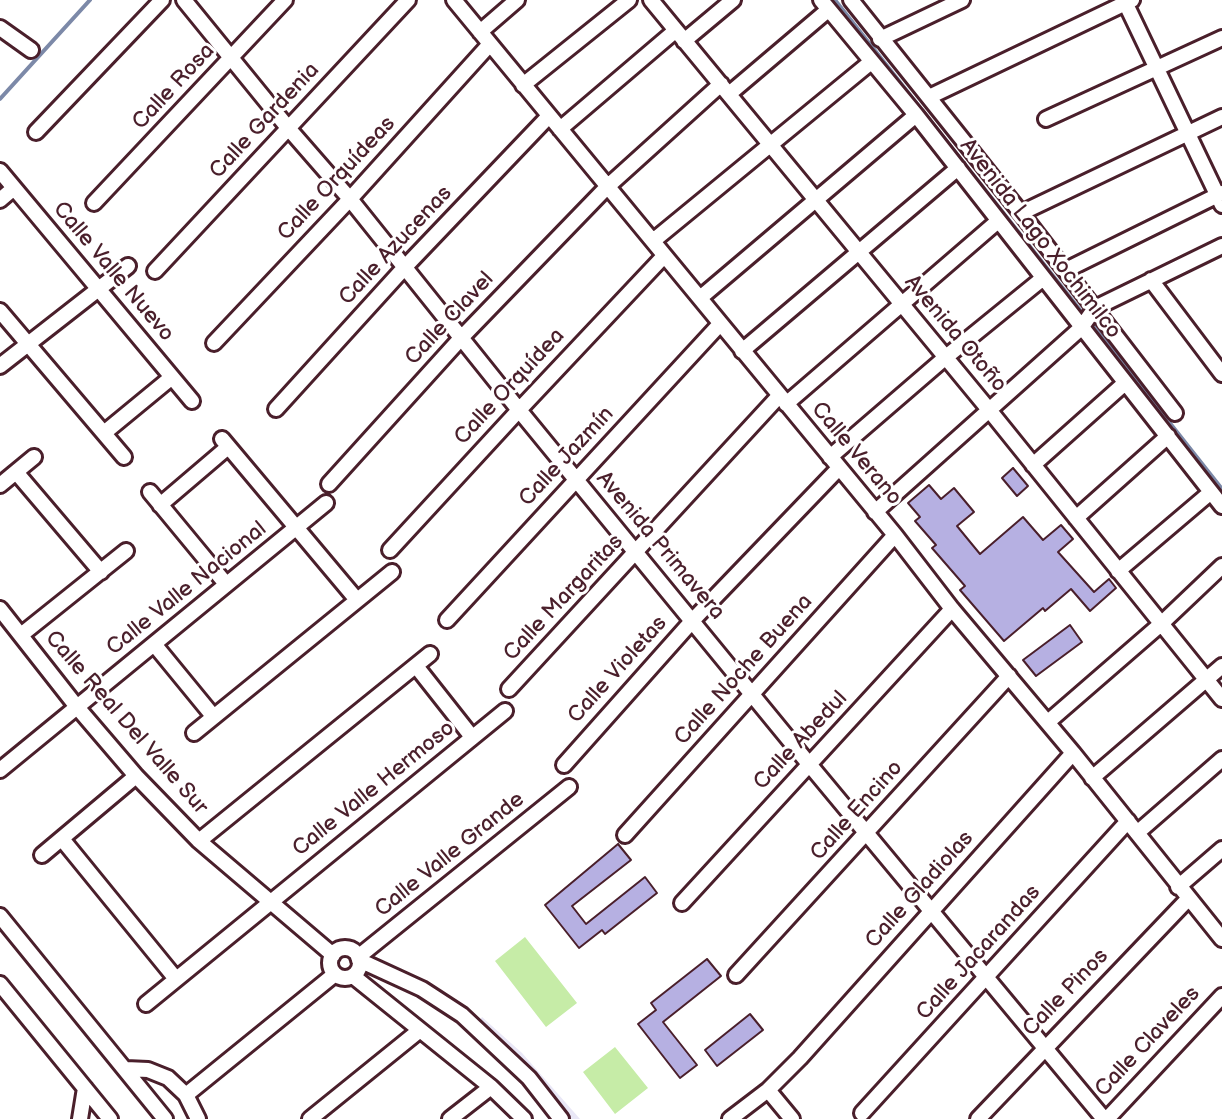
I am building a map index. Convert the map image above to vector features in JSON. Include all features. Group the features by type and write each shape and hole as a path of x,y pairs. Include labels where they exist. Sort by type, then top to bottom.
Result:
{"street":[{"path":"36,132 162,0"},
{"name":"Avenida Primavera","path":"184,0 350,199 809,764 1106,1119"},
{"name":"Calle Rosa","path":"94,203 285,0"},
{"name":"Calle Gardenia","path":"155,271 408,0"},
{"name":"Calle Verano","path":"454,0 1048,722 1222,939"},
{"path":"480,32 517,0"},
{"path":"523,85 629,0"},
{"name":"Avenida Otoño","path":"651,0 946,357 1222,699"},
{"path":"560,129 680,36 733,0"},
{"name":"Avenida Lago Xochimilco","path":"851,0 1066,270 1087,318 1125,383 1222,506"},
{"path":"880,39 962,0"},
{"path":"929,97 1127,1 1186,134 1220,198 1066,270"},
{"name":"Avenida Lago Xochimilco","path":"825,5 958,168 1042,279 1087,318 1175,413"},
{"name":"Calle Clavel","path":"329,484 462,337 607,187 825,5"},
{"path":"0,28 31,50"},
{"path":"1046,119 1222,38"},
{"name":"Calle Orquídeas","path":"214,343 490,44"},
{"path":"653,241 871,62"},
{"path":"700,298 814,198 916,115"},
{"name":"Calle Azucenas","path":"276,409 405,267 549,116"},
{"path":"1021,213 1222,117"},
{"path":"742,351 958,168"},
{"name":"Calle Valle Nuevo","path":"0,171 192,401"},
{"path":"0,200 14,188"},
{"name":"Calle Margaritas","path":"509,689 783,400 998,221"},
{"path":"875,512 990,411 1087,318 1151,280 1222,246"},
{"name":"Calle Orquídea","path":"390,550 664,256"},
{"path":"0,366 128,266"},
{"name":"Calle Violetas","path":"564,765 835,462 946,357 1042,279"},
{"path":"1151,280 1222,374"},
{"path":"0,311 124,457"},
{"name":"Calle Jazmín","path":"447,620 720,324"},
{"path":"104,433 172,377"},
{"path":"1033,465 1125,383"},
{"path":"1076,518 1168,436"},
{"path":"160,505 225,443 357,600"},
{"path":"0,485 34,457"},
{"path":"16,472 101,572"},
{"path":"150,492 226,584"},
{"path":"1118,571 1211,492"},
{"name":"Calle Valle Nacional","path":"0,770 326,503"},
{"name":"Calle Noche Buena","path":"625,835 895,535"},
{"path":"21,635 126,551"},
{"path":"1048,722 1161,624 1222,566"},
{"path":"194,733 392,572"},
{"name":"Calle Real Del Valle Sur","path":"0,609 136,776 199,841 333,955"},
{"name":"Calle Abedul","path":"682,903 952,609"},
{"path":"154,644 213,716"},
{"path":"199,841 430,654"},
{"path":"416,666 472,737"},
{"path":"1092,778 1222,666"},
{"name":"Calle Encino","path":"736,975 1009,676"},
{"name":"Calle Valle Hermoso","path":"146,1004 505,711"},
{"name":"Calle Gladiolas","path":"730,1119 768,1090 800,1058 1073,753"},
{"name":"Calle Jacarandas","path":"862,1113 1133,827 1222,759"},
{"path":"42,855 136,776"},
{"name":"Calle Valle Grande","path":"359,958 569,787"},
{"path":"62,839 176,979"},
{"path":"1178,887 1222,849"},
{"name":"Calle Pinos","path":"978,1119 1188,899"},
{"path":"0,916 126,1069 158,1117"},
{"path":"524,1119 491,1087 353,976 340,977 335,974 330,961 333,955 343,949 354,952 359,958 422,989 462,1015 529,1078 561,1119"},
{"path":"353,976 359,968 359,958"},
{"path":"186,1095 335,974"},
{"path":"0,984 110,1119"},
{"name":"Calle Claveles","path":"1106,1119 1222,996"},
{"path":"310,1119 420,1030"},
{"path":"126,1069 158,1073 177,1085 186,1095 198,1119"},
{"path":"450,1119 491,1087"},
{"path":"80,1119 85,1088"},
{"path":"768,1090 792,1119"}],"shaded area":[{"path":"482,1017 522,1053 580,1119 555,1119 472,1033"}],"green space":[{"path":"525,937 577,1003 546,1027 495,961"},
{"path":"615,1047 648,1088 615,1114 583,1072"}],"building":[{"path":"1013,468 1028,486 1017,496 1002,478"},
{"path":"929,485 941,499 954,488 974,512 957,526 980,554 1023,517 1043,540 1061,525 1073,539 1058,552 1094,592 1109,579 1116,588 1090,611 1071,589 1004,641 960,590 965,586 932,548 936,545 915,521 920,517 908,503"},
{"path":"1070,625 1082,642 1036,676 1023,660"},
{"path":"618,844 631,860 572,906 586,924 645,877 657,893 605,934 602,930 579,948 545,905"},
{"path":"707,959 721,976 663,1022 697,1065 680,1078 638,1024 656,1010 651,1003"},
{"path":"750,1014 763,1030 717,1066 705,1050"}],"waterway":[{"path":"0,99 90,0"},
{"path":"835,0 1084,315"},
{"path":"1090,322 1222,489"}]}
